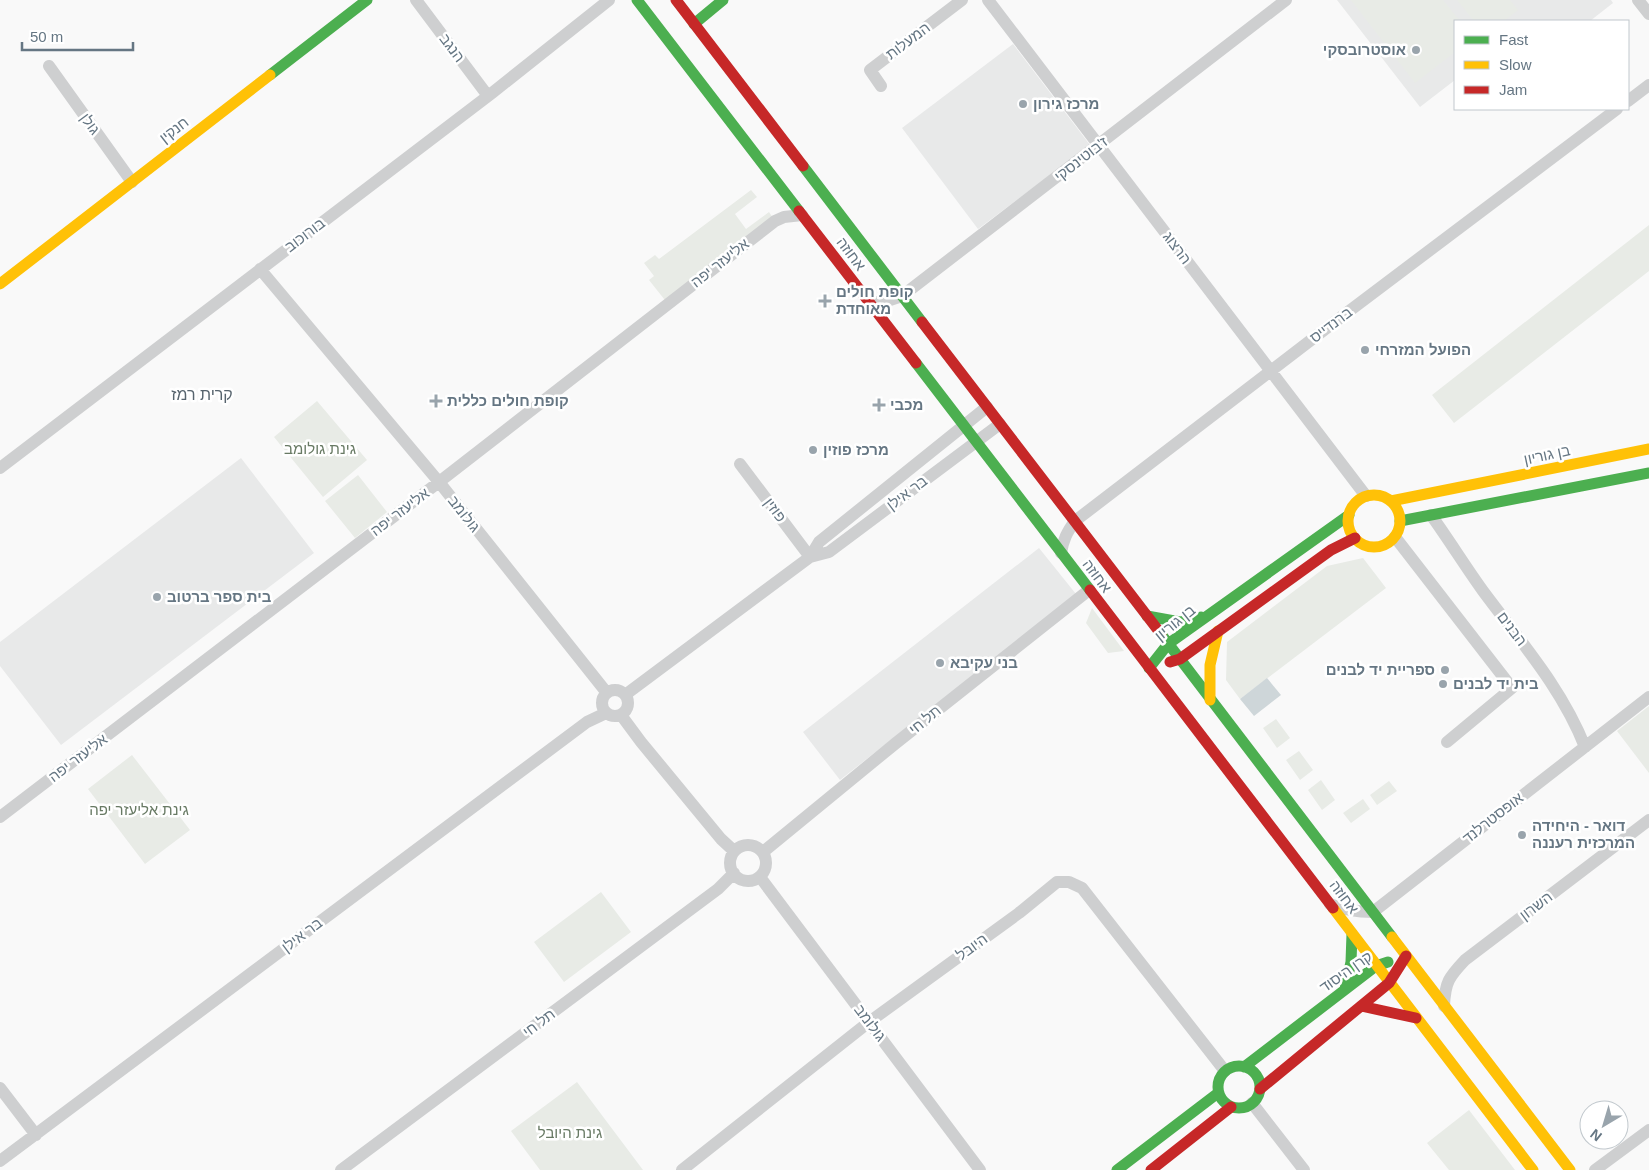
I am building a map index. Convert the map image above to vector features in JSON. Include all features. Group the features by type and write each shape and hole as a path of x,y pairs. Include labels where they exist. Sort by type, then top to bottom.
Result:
{"main road":[{"name":"חנקין","path":"0,284 367,0"},
{"name":"אחוזה","path":"637,0 1533,1170"},
{"name":"אחוזה","path":"676,0 1076,521 1210,700 1570,1170"},
{"path":"694,24 723,0"},
{"name":"בן גוריון","path":"1391,501 1649,449"},
{"path":"1400,522 1649,473"},
{"path":"1366,496 1384,496 1391,501 1396,507 1400,522 1395,537 1383,545 1370,547 1362,544 1350,531 1348,523 1352,506 1366,496"},
{"name":"בן גוריון","path":"1149,668 1168,644 1349,515"},
{"name":"בן גוריון","path":"1149,668 1180,659 1331,550 1355,538"},
{"path":"1147,616 1180,622 1207,616"},
{"path":"1210,700 1208,676 1210,655 1218,631"},
{"path":"1345,989 1351,962 1352,934"},
{"path":"1260,1088 1389,983 1406,956"},
{"name":"קרן היסוד","path":"1244,1067 1376,966 1406,956"},
{"path":"1361,1006 1416,1018"},
{"path":"1244,1067 1254,1073 1259,1083 1259,1094 1252,1104 1242,1108 1231,1107 1225,1104 1218,1093 1219,1081 1225,1071 1231,1068 1244,1067"},
{"path":"1118,1170 1218,1093"},
{"path":"1151,1170 1231,1107"}],"street":[{"name":"הנגב","path":"416,0 488,96"},
{"name":"בורוכוב","path":"0,468 488,96 609,0"},
{"name":"המעלות","path":"881,86 870,70 962,0"},
{"name":"הרצוג","path":"988,0 1366,496"},
{"name":"ז'בוטינסקי","path":"869,303 887,301 902,296 1286,0"},
{"path":"1641,1 1649,14"},
{"name":"גולן","path":"49,66 132,182"},
{"path":"1629,100 1649,85"},
{"name":"ברנדייס","path":"1061,553 1068,531 1076,521 1616,110"},
{"name":"אליעזר יפה","path":"0,817 439,482 774,221 784,217 802,215"},
{"name":"גולומב","path":"260,269 439,482 607,693"},
{"name":"בר אילן","path":"625,695 810,556 820,542 987,407"},
{"name":"בר אילן","path":"810,556 829,552 1000,424"},
{"name":"פוזין","path":"740,464 810,556"},
{"name":"הבנים","path":"1431,515 1483,590 1552,682 1580,733 1585,747"},
{"path":"1395,537 1512,688 1447,742"},
{"name":"תל חי","path":"763,852 903,737 1089,590"},
{"path":"614,690 625,695 627,708 621,715 610,716 606,713 602,700 607,693 614,690"},
{"name":"אופסטרלנד","path":"1373,912 1649,697"},
{"name":"בר אילן","path":"0,1161 587,722 606,713"},
{"path":"621,715 647,750 734,852"},
{"name":"השרון","path":"1444,1006 1444,993 1449,977 1465,960 1649,820"},
{"path":"747,844 758,847 763,852 766,863 760,877 750,881 744,880 734,873 730,860 734,852 741,846 747,844"},
{"name":"תל חי","path":"341,1170 718,889 734,873"},
{"name":"גולומב","path":"760,877 980,1170"},
{"name":"היובל","path":"682,1170 869,1022 1019,913 1057,882 1069,882 1082,888 1225,1071"},
{"path":"1330,904 1357,912 1373,912"},
{"path":"0,1088 36,1135"},
{"path":"1252,1104 1304,1170"},
{"path":"1595,1170 1649,1130"}],"shaded area":[{"name":"אוסטרובסקי","path":"1337,0 1611,0 1613,3 1591,20 1454,20 1454,81 1420,107"},
{"path":"1013,44 1090,145 978,229 902,128"},
{"name":"בית ספר ברטוב","path":"241,458 314,553 61,745 0,666 0,642"},
{"name":"בני עקיבא","path":"1039,548 1076,594 840,780 803,732"},
{"path":"1267,678 1281,695 1254,716 1240,699"}],"green space":[{"path":"1351,0 1443,0 1459,20 1454,20 1454,53 1415,83"},
{"path":"1457,0 1510,0 1518,10 1505,20 1473,20"},
{"path":"751,190 757,197 735,214 746,229 769,212 775,221 668,304 649,280 654,276 644,263 655,255 659,259"},
{"path":"1649,225 1649,271 1454,423 1432,395"},
{"name":"גינת גולומב","path":"317,401 367,460 323,497 274,437"},
{"path":"358,475 387,512 355,538 325,501"},
{"path":"1363,558 1386,588 1240,699 1226,680 1227,642 1327,566"},
{"path":"1092,608 1124,651 1108,653 1086,623"},
{"path":"1649,706 1649,773 1617,731"},
{"path":"1276,719 1290,738 1277,748 1263,728"},
{"path":"1299,751 1313,770 1300,780 1286,760"},
{"name":"גינת אליעזר יפה","path":"132,755 190,830 145,864 88,789"},
{"path":"1321,780 1335,800 1322,810 1308,790"},
{"path":"1389,781 1397,791 1377,805 1370,795"},
{"path":"1363,799 1370,809 1351,823 1343,813"},
{"path":"601,892 631,932 564,982 534,942"},
{"name":"גינת היובל","path":"577,1082 643,1170 540,1170 511,1131"},
{"path":"1469,1110 1515,1170 1449,1170 1427,1143"}],"traffic: fast":[{"path":"270,75 367,0"},
{"path":"637,0 799,211"},
{"path":"694,24 723,0"},
{"path":"803,166 922,322"},
{"path":"916,363 1090,590"},
{"path":"1400,521 1649,473"},
{"path":"1149,668 1168,644 1349,515"},
{"path":"1147,616 1180,622 1201,617"},
{"path":"1161,634 1392,937"},
{"path":"1345,989 1351,962 1352,934"},
{"path":"1244,1067 1376,966 1388,962"},
{"path":"1235,1066 1243,1066 1254,1072 1260,1087 1254,1102 1243,1108 1235,1108 1224,1102 1218,1091 1218,1083 1224,1072 1235,1066"},
{"path":"1117,1170 1218,1093"}],"traffic: slow":[{"path":"0,284 270,75"},
{"path":"1391,501 1649,449"},
{"path":"1369,495 1379,495 1388,499 1396,507 1400,521 1396,535 1388,543 1379,547 1369,547 1360,543 1352,535 1348,526 1348,516 1352,507 1360,499 1369,495"},
{"path":"1210,700 1210,665 1218,631"},
{"path":"1333,908 1533,1170"},
{"path":"1392,937 1570,1170"}],"traffic: jam":[{"path":"676,0 803,166"},
{"path":"799,211 916,363"},
{"path":"922,322 1161,634"},
{"path":"1170,662 1180,659 1331,550 1355,538"},
{"path":"1090,590 1333,908"},
{"path":"1260,1089 1389,983 1406,956"},
{"path":"1361,1006 1416,1018"},
{"path":"1151,1170 1231,1107"}],"place":[{"name":"אוסטרובסקי","path":"1416,50"},
{"name":"מרכז גירון","path":"1023,104"},
{"name":"קופת חולים מאוחדת","path":"825,301"},
{"name":"הפועל המזרחי","path":"1365,350"},
{"name":"קופת חולים כללית","path":"436,401"},
{"name":"מכבי","path":"879,405"},
{"name":"מרכז פוזין","path":"813,450"},
{"name":"בית ספר ברטוב","path":"157,597"},
{"name":"בני עקיבא","path":"940,663"},
{"name":"ספריית יד לבנים","path":"1445,670"},
{"name":"בית יד לבנים","path":"1443,684"},
{"name":"דואר - היחידה המרכזית רעננה","path":"1522,835"}],"district":[{"name":"קרית רמז","path":"202,394"}]}
